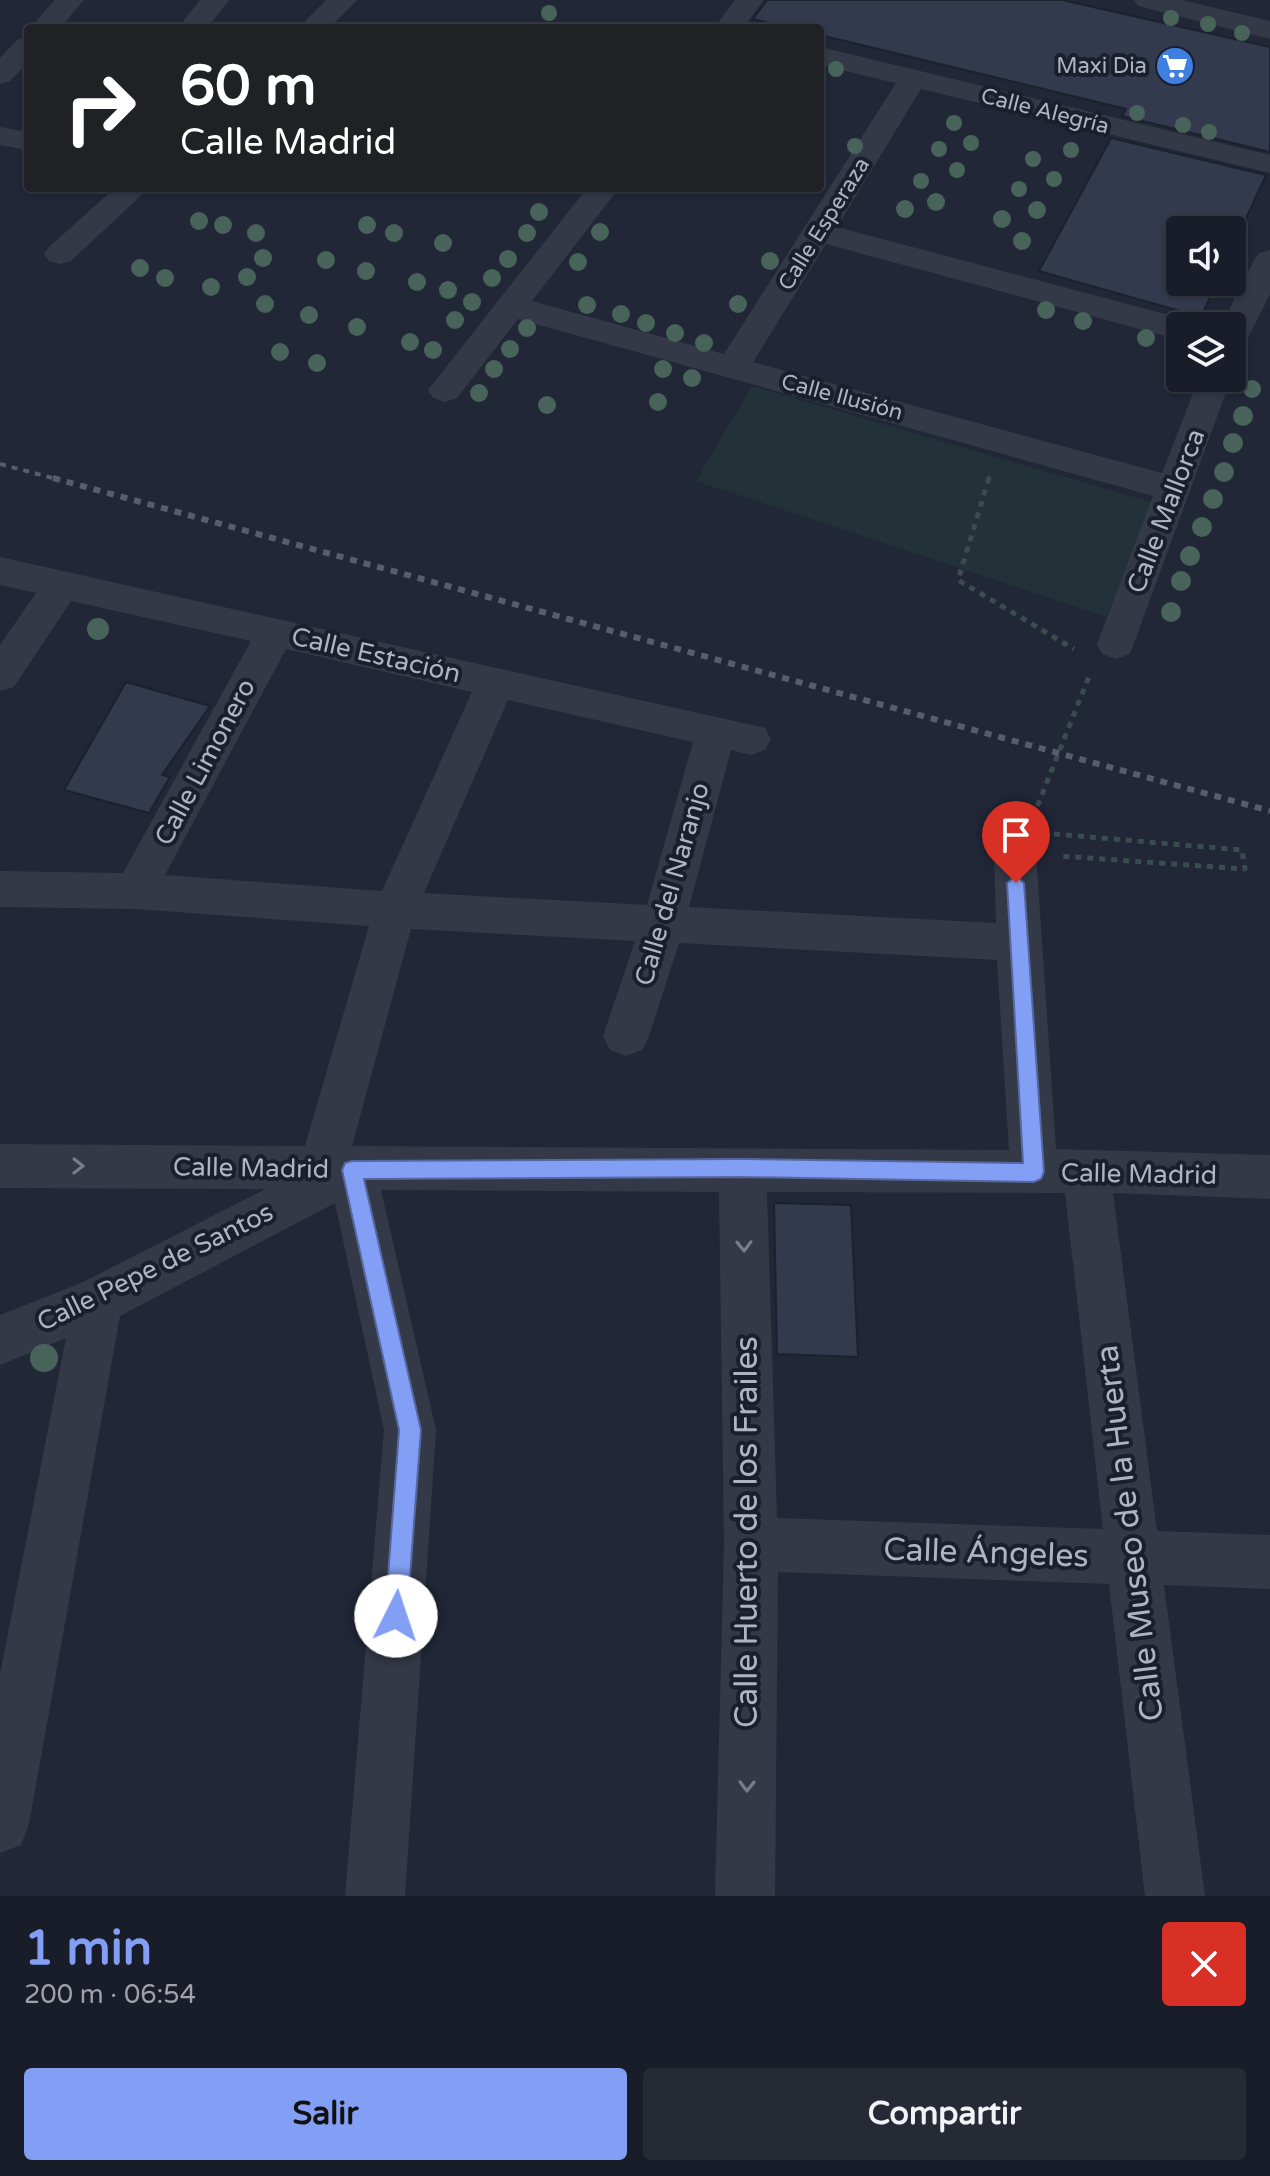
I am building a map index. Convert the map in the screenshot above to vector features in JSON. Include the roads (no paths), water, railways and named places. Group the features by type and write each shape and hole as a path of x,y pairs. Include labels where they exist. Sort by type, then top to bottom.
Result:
{"street":[{"path":"48,24 70,0"},
{"path":"195,24 215,0"},
{"path":"316,24 343,0"},
{"path":"731,24 750,0"},
{"path":"1148,0 1270,30"},
{"path":"0,75 24,49"},
{"name":"Calle Alegría","path":"824,57 1270,164"},
{"name":"Calle Esperaza","path":"733,367 913,79"},
{"path":"0,136 24,140"},
{"path":"60,254 129,192"},
{"path":"445,390 600,192"},
{"path":"820,232 1166,325"},
{"path":"1245,312 1270,260"},
{"name":"Calle Ilusión","path":"511,306 1174,489"},
{"name":"Calle Mallorca","path":"1097,653 1174,489 1211,392"},
{"name":"Calle Estación","path":"0,571 734,735"},
{"path":"0,676 61,585"},
{"name":"Calle Limonero","path":"135,891 275,633"},
{"path":"375,1896 410,1430 337,1169 395,910 496,682"},
{"name":"Calle del Naranjo","path":"626,1036 663,924 734,735"},
{"path":"1028,839 1018,943 1034,1172"},
{"path":"0,889 135,891 395,910 1018,943"},
{"name":"Calle Madrid","path":"0,1166 1086,1170 1270,1177"},
{"name":"Calle Huerto de los Frailes","path":"742,1168 751,1544 745,1896"},
{"name":"Calle Pepe de Santos","path":"0,1340 98,1301 337,1169"},
{"name":"Calle Museo de la Huerta","path":"1086,1170 1175,1896"},
{"path":"0,1824 98,1301"},
{"name":"Calle Ángeles","path":"751,1544 1270,1562"}],"railway":[{"path":"0,464 60,480"},
{"path":"53,478 1270,811"}],"place":[{"name":"Maxi Dia","path":"1175,66"}]}
